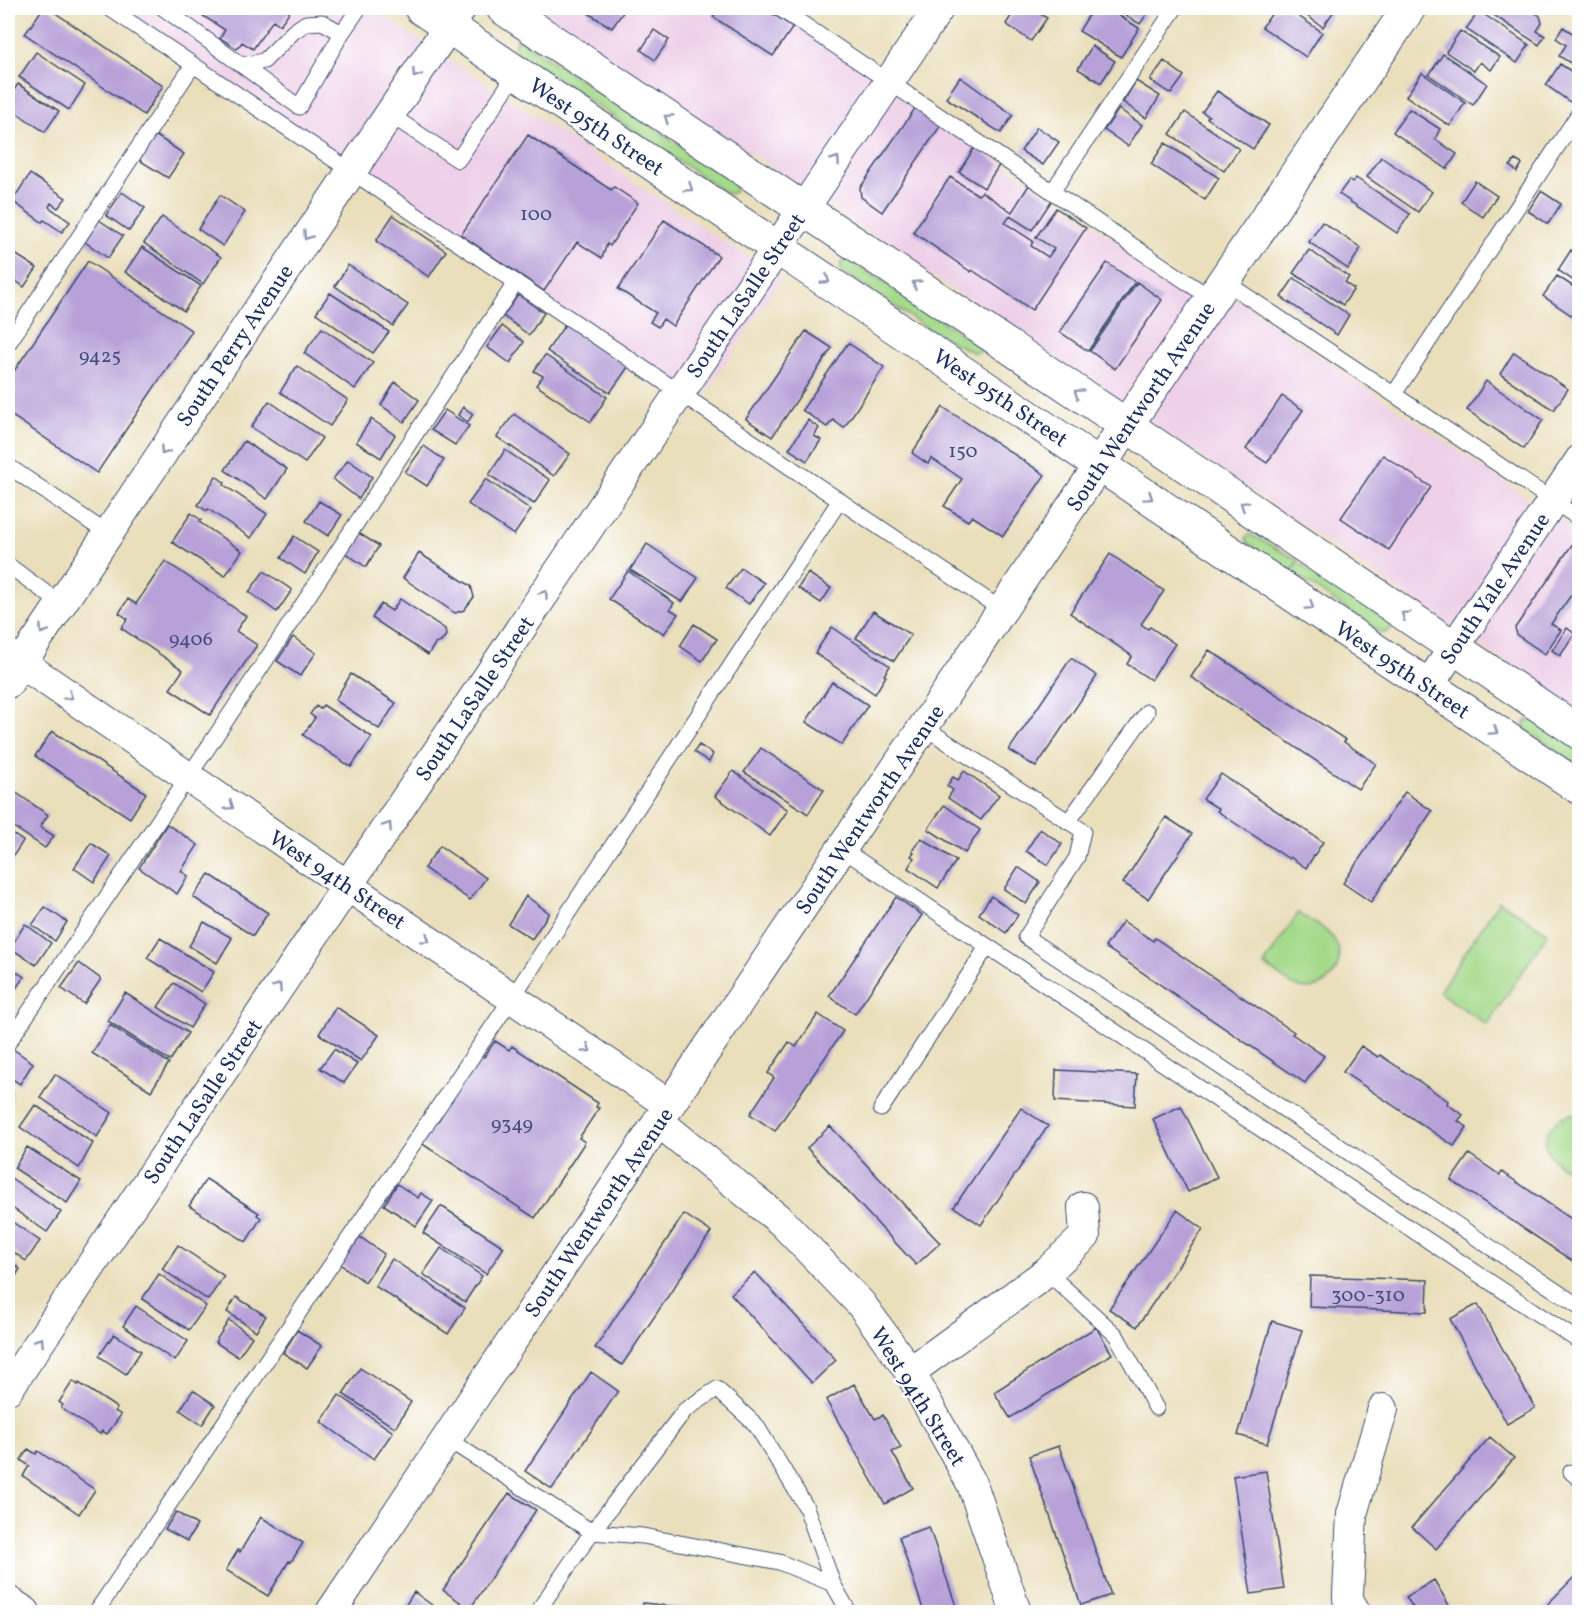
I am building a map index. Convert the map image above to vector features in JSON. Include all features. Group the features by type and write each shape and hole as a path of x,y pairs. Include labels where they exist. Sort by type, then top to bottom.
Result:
{"main road":[{"name":"West 95th Street","path":"421,8 455,17 517,72 1580,788"},
{"name":"West 95th Street","path":"504,8 1580,733"},
{"name":"South Wentworth Avenue","path":"1100,464 1409,8"}],"street":[{"name":"South LaSalle Street","path":"8,1389 939,8"},
{"name":"South Perry Avenue","path":"12,667 61,604 455,17"},
{"name":"South Yale Avenue","path":"1428,686 1580,460"},
{"name":"South Wentworth Avenue","path":"331,1612 1100,464"},
{"name":"West 94th Street","path":"12,667 188,777 512,998 664,1113 782,1222 861,1304 910,1372 972,1484 1016,1612"},
{"path":"910,1372 1047,1272 1084,1236 1083,1207"},
{"path":"1355,1612 1348,1594 1352,1514 1383,1409"},
{"path":"8,1601 25,1612"}],"lane":[{"path":"109,8 1002,610"},
{"path":"163,8 299,107 342,33 360,8"},
{"path":"779,8 1052,192 1394,394 1580,519"},
{"path":"1052,192 1175,8"},
{"path":"242,65 264,62 293,32 306,23 322,22 342,33"},
{"path":"8,344 193,64"},
{"path":"389,114 458,160 517,72"},
{"path":"1394,394 1580,112"},
{"path":"8,1043 188,777 516,282"},
{"path":"8,466 108,534"},
{"path":"96,1612 512,998 840,501"},
{"path":"8,565 61,604"},
{"path":"1068,822 1147,712"},
{"path":"924,727 1083,831 1077,856 1026,937 1580,1307"},
{"path":"842,849 1580,1342"},
{"path":"881,1109 987,947"},
{"path":"1047,1272 1116,1335 1156,1408"},
{"path":"537,1612 592,1532 685,1410 717,1389 756,1425 806,1507 833,1584 849,1612"},
{"path":"447,1439 592,1532 643,1536 779,1562 833,1584"}],"shaded area":[{"path":"108,8 371,8 781,279 698,405"},
{"path":"536,8 774,8 1224,314 1233,297 1579,533 1579,712"}],"green space":[{"path":"517,39 736,183 735,191 731,194 726,193 516,51 514,45"},
{"path":"848,258 982,348 980,352 974,353 928,329 841,270 841,263"},
{"path":"1248,535 1299,560 1291,572 1247,543"},
{"path":"1302,564 1391,624 1391,628 1381,633 1295,574 1294,569 1297,565"},
{"path":"1532,719 1579,751 1579,766 1525,729 1524,724 1527,720"},
{"path":"1499,901 1548,933 1487,1025 1439,992"},
{"path":"1298,913 1328,932 1339,951 1339,961 1331,978 1315,988 1305,989 1295,986 1264,965"},
{"path":"1573,1114 1579,1115 1580,1172 1577,1175 1553,1159 1546,1144 1551,1127 1561,1118"}],"building":[{"path":"43,8 48,8 163,86 144,115 25,34"},
{"path":"191,8 292,8 280,25 273,20 253,49 242,42 237,49 220,38 225,30"},
{"path":"592,8 626,8 612,28 588,13"},
{"path":"719,8 764,8 793,27 773,56 713,17"},
{"path":"1016,8 1030,8 1047,18 1031,41 1006,24"},
{"path":"1093,8 1107,8 1139,28 1121,57 1079,31"},
{"path":"1114,8 1151,8 1140,24"},
{"path":"1276,8 1286,8 1322,32 1306,57 1262,27"},
{"path":"1296,8 1336,8 1323,27"},
{"path":"1483,8 1528,8 1540,16 1542,23 1537,31 1545,36 1539,45"},
{"path":"1479,11 1529,45 1517,63 1466,29"},
{"path":"1563,27 1580,38 1580,69 1559,56 1566,45 1556,38"},
{"path":"654,30 669,40 655,60 641,50"},
{"path":"1460,31 1500,57 1491,70 1480,62 1474,71 1446,52"},
{"path":"1092,46 1115,61 1101,83 1078,69"},
{"path":"36,52 85,85 69,110 19,77"},
{"path":"1443,54 1487,84 1473,105 1429,75"},
{"path":"1164,61 1184,76 1171,94 1150,80"},
{"path":"1560,64 1580,77 1580,88 1570,102 1546,85"},
{"path":"1422,73 1465,103 1450,126 1406,96"},
{"path":"960,77 1013,115 1001,133 946,98"},
{"path":"1136,81 1160,96 1146,118 1123,102"},
{"path":"18,84 59,111 45,132 8,107 8,99"},
{"path":"1217,91 1269,125 1253,149 1207,118 1209,116 1202,112"},
{"path":"916,107 941,125 882,212 861,197 860,188"},
{"path":"1119,109 1142,125 1128,146 1104,130"},
{"path":"1409,109 1440,129 1435,139 1457,154 1447,169 1393,132"},
{"path":"1185,112 1239,149 1224,171 1170,134"},
{"path":"1037,127 1059,142 1043,165 1021,151"},
{"path":"155,135 184,154 168,178 139,160"},
{"path":"528,135 611,190 614,187 638,203 610,246 607,244 602,258 577,242 544,291 461,235"},
{"path":"1165,143 1219,178 1205,200 1151,164"},
{"path":"974,148 1000,164 984,188 959,172"},
{"path":"1381,157 1432,192 1418,212 1367,177"},
{"path":"1515,160 1522,164 1517,172 1510,166"},
{"path":"30,174 66,198 58,208 51,203 49,207 70,222 62,232 44,220 42,222 12,201"},
{"path":"950,177 978,195 982,192 1012,212 1029,185 1052,200 1032,230 1010,216 1005,223 1033,241 1031,246 1048,257 1054,249 1036,237 1056,208 1086,228 1032,310 913,232"},
{"path":"1356,178 1410,214 1397,233 1339,194 1349,180 1353,182"},
{"path":"1475,181 1497,196 1483,217 1461,202"},
{"path":"1541,191 1561,204 1548,224 1528,211"},
{"path":"122,192 145,208 129,231 106,215"},
{"path":"220,195 245,212 223,246 198,229"},
{"path":"393,215 446,251 429,277 376,241"},
{"path":"162,217 221,257 203,284 144,243"},
{"path":"99,220 123,236 108,258 85,242"},
{"path":"664,220 719,256 673,326 663,319 658,327 650,322 656,313 618,289"},
{"path":"1322,222 1361,248 1348,269 1309,242"},
{"path":"142,247 201,286 184,311 125,272"},
{"path":"9,250 37,268 24,287 8,275"},
{"path":"1309,250 1349,277 1345,283 1354,289 1343,305 1293,273"},
{"path":"1571,250 1580,255 1580,285 1558,270"},
{"path":"88,261 192,331 97,473 8,413 8,380"},
{"path":"1107,263 1135,282 1088,351 1060,332"},
{"path":"348,265 408,305 393,326 335,286"},
{"path":"1557,276 1580,291 1580,321 1543,296"},
{"path":"1294,278 1349,315 1337,335 1281,297"},
{"path":"1137,282 1162,300 1115,369 1090,351"},
{"path":"330,293 389,332 373,353 316,313"},
{"path":"518,295 544,313 529,335 503,316"},
{"path":"566,323 628,367 610,393 547,351"},
{"path":"502,326 524,342 510,363 487,347"},
{"path":"322,328 373,363 355,389 304,353"},
{"path":"806,331 832,348 772,437 746,419"},
{"path":"848,343 884,367 844,428 833,420 827,427 802,410"},
{"path":"1514,352 1568,389 1554,410 1500,374"},
{"path":"545,355 607,397 591,422 536,385 543,376 534,371"},
{"path":"297,366 348,400 330,426 280,392"},
{"path":"1486,381 1543,420 1524,449 1467,410"},
{"path":"395,382 419,400 404,422 381,405"},
{"path":"1282,396 1303,410 1267,463 1246,449"},
{"path":"269,401 322,438 305,463 251,427"},
{"path":"463,407 473,414 468,422 458,415"},
{"path":"943,407 1045,475 1003,536 972,516 968,521 944,506 962,479 931,458 928,464 912,453"},
{"path":"445,410 469,426 455,445 431,430"},
{"path":"514,414 570,454 554,476 497,437"},
{"path":"371,419 395,435 381,458 356,442"},
{"path":"808,420 819,428 814,436 821,440 807,461 789,449"},
{"path":"244,441 287,469 267,499 225,470"},
{"path":"424,446 444,460 427,486 405,472"},
{"path":"505,450 550,480 534,504 489,475"},
{"path":"1383,455 1431,487 1389,550 1341,518"},
{"path":"348,460 372,477 359,499 333,479"},
{"path":"216,476 225,483 224,485 267,514 251,538 208,509 207,511 198,505"},
{"path":"486,479 531,510 514,535 468,504"},
{"path":"319,501 342,515 328,536 306,521"},
{"path":"191,513 201,520 199,522 242,551 225,576 172,542"},
{"path":"357,532 379,546 366,567 344,552"},
{"path":"1580,533 1580,582 1551,624 1561,630 1545,654 1517,635 1515,628"},
{"path":"294,536 318,552 305,574 281,558"},
{"path":"647,544 698,578 682,602 630,570"},
{"path":"419,553 471,586 474,597 464,610 455,613 403,578"},
{"path":"1110,554 1164,591 1141,624 1148,629 1150,627 1175,644 1151,680 1127,664 1132,656 1070,613"},
{"path":"165,561 246,616 236,631 257,645 210,715 170,689 183,670 121,628 128,619 119,613 128,599 136,604"},
{"path":"741,568 764,583 749,604 726,588"},
{"path":"264,571 292,590 277,612 249,592"},
{"path":"628,571 674,603 670,609 678,614 664,634 609,599"},
{"path":"808,573 831,588 821,603 798,588"},
{"path":"400,599 445,629 446,635 441,642 435,644 428,655 372,618 381,604 392,611"},
{"path":"873,611 911,635 894,661 856,638"},
{"path":"694,624 717,639 702,661 680,646"},
{"path":"832,627 890,666 875,694 815,653"},
{"path":"1567,628 1575,634 1560,656 1552,650"},
{"path":"293,637 316,653 300,676 277,661"},
{"path":"1209,650 1346,740 1344,742 1376,764 1358,789 1191,677"},
{"path":"1071,658 1097,676 1036,767 1009,750"},
{"path":"351,674 396,703 379,729 335,700"},
{"path":"832,682 868,705 842,745 806,722"},
{"path":"323,705 372,737 351,767 303,735 315,718 310,714 316,706 320,709"},
{"path":"52,731 146,793 130,818 35,756"},
{"path":"699,745 713,754 709,762 694,752"},
{"path":"761,748 824,790 808,814 744,772"},
{"path":"733,771 788,810 770,836 715,796"},
{"path":"964,771 999,795 981,820 948,798 953,790 947,786 953,777 958,780"},
{"path":"1221,774 1323,842 1306,868 1217,811 1219,809 1203,799"},
{"path":"8,787 48,815 40,827 54,836 45,848 8,823"},
{"path":"1405,792 1432,811 1371,902 1343,883"},
{"path":"944,805 980,830 965,853 928,829"},
{"path":"1166,817 1192,834 1148,899 1123,883"},
{"path":"167,824 198,845 181,871 188,876 177,894 139,868"},
{"path":"1040,829 1062,844 1048,865 1026,851"},
{"path":"8,831 23,841 8,864"},
{"path":"921,838 956,861 938,888 908,868 914,858 911,856 914,852 912,851"},
{"path":"91,843 111,856 94,882 74,868"},
{"path":"440,846 486,878 470,900 424,868"},
{"path":"1018,867 1040,882 1026,904 1004,889"},
{"path":"209,874 268,913 253,936 193,897"},
{"path":"526,896 549,913 532,939 508,924"},
{"path":"991,896 1018,915 1006,933 979,914"},
{"path":"896,897 922,915 855,1014 829,996"},
{"path":"45,907 67,922 55,941 32,925"},
{"path":"1123,921 1153,941 1155,938 1294,1032 1292,1034 1324,1056 1305,1083 1105,947"},
{"path":"204,922 232,938 217,963 189,946"},
{"path":"25,924 51,943 36,965 10,948"},
{"path":"160,938 214,972 201,992 147,958"},
{"path":"79,963 101,979 84,1004 61,988"},
{"path":"8,966 24,977 9,998 8,997"},
{"path":"174,983 205,1004 190,1028 158,1007"},
{"path":"125,993 188,1033 170,1061 108,1021"},
{"path":"336,1007 379,1035 361,1061 319,1034"},
{"path":"818,1014 843,1031 775,1131 750,1114 774,1078 768,1073 789,1042 796,1047"},
{"path":"110,1025 169,1063 151,1091 92,1053"},
{"path":"495,1041 509,1050 512,1046 598,1103 596,1107 599,1108 579,1138 585,1142 535,1218 421,1143 480,1054 484,1057"},
{"path":"1361,1046 1378,1057 1380,1055 1448,1101 1447,1104 1463,1115 1458,1121 1467,1127 1454,1146 1343,1072"},
{"path":"13,1049 33,1063 20,1084 8,1076 8,1058"},
{"path":"334,1049 357,1064 344,1083 320,1068"},
{"path":"1056,1070 1137,1074 1135,1106 1055,1101"},
{"path":"55,1074 112,1113 97,1137 40,1097"},
{"path":"8,1089 13,1093 8,1102"},
{"path":"35,1105 93,1143 79,1168 20,1127"},
{"path":"1181,1106 1217,1177 1188,1192 1153,1119"},
{"path":"1021,1108 1048,1126 981,1225 954,1207"},
{"path":"830,1126 940,1243 916,1265 807,1148"},
{"path":"27,1147 81,1181 67,1203 14,1168"},
{"path":"1469,1154 1500,1175 1502,1172 1580,1225 1580,1266 1451,1180"},
{"path":"8,1176 61,1212 47,1232 8,1205"},
{"path":"206,1179 259,1213 257,1215 261,1218 246,1242 189,1206"},
{"path":"397,1184 418,1198 421,1193 433,1201 416,1226 384,1205"},
{"path":"441,1206 504,1247 486,1274 423,1233"},
{"path":"1177,1210 1203,1229 1137,1327 1109,1309"},
{"path":"684,1214 711,1232 622,1365 595,1348"},
{"path":"8,1219 40,1241 26,1261 8,1248"},
{"path":"360,1237 384,1254 365,1282 340,1264"},
{"path":"178,1245 224,1276 208,1300 162,1269"},
{"path":"441,1248 482,1276 465,1302 423,1274"},
{"path":"392,1259 465,1308 448,1334 375,1286"},
{"path":"8,1260 20,1269 8,1289"},
{"path":"755,1272 836,1360 812,1383 731,1294"},
{"path":"159,1274 206,1306 189,1330 142,1299"},
{"path":"1310,1276 1428,1280 1427,1312 1309,1307"},
{"path":"236,1297 266,1316 256,1331 227,1312"},
{"path":"1478,1304 1535,1408 1507,1424 1450,1319"},
{"path":"136,1306 188,1341 175,1361 123,1326"},
{"path":"229,1320 252,1337 238,1357 215,1342"},
{"path":"1272,1321 1302,1330 1267,1444 1238,1435"},
{"path":"1096,1327 1112,1354 1010,1418 994,1392"},
{"path":"297,1330 322,1346 307,1368 283,1353"},
{"path":"114,1334 141,1351 126,1374 99,1356"},
{"path":"360,1368 411,1402 395,1428 343,1394"},
{"path":"591,1372 618,1391 552,1489 525,1471"},
{"path":"73,1381 117,1408 115,1411 121,1415 107,1434 102,1431 100,1434 61,1408 63,1405 59,1402"},
{"path":"854,1384 875,1419 883,1415 901,1448 892,1452 913,1488 885,1504 826,1400"},
{"path":"193,1390 215,1405 202,1425 180,1410"},
{"path":"339,1395 393,1432 374,1459 321,1422"},
{"path":"1490,1437 1514,1458 1436,1549 1412,1527"},
{"path":"1059,1446 1111,1595 1081,1605 1029,1456"},
{"path":"28,1449 36,1454 38,1451 95,1490 79,1514 23,1476 29,1466 21,1460"},
{"path":"1266,1471 1284,1589 1251,1594 1233,1476"},
{"path":"509,1493 536,1510 470,1609 443,1590"},
{"path":"176,1512 197,1525 187,1541 165,1529"},
{"path":"261,1517 303,1543 268,1596 226,1570"},
{"path":"929,1527 958,1612 924,1612 899,1537"},
{"path":"1580,1571 1580,1612 1540,1612 1578,1573"},
{"path":"1434,1580 1453,1612 1416,1612 1406,1597"},
{"path":"414,1592 440,1611 401,1612"},
{"path":"643,1603 714,1611 714,1612 642,1612"}]}
